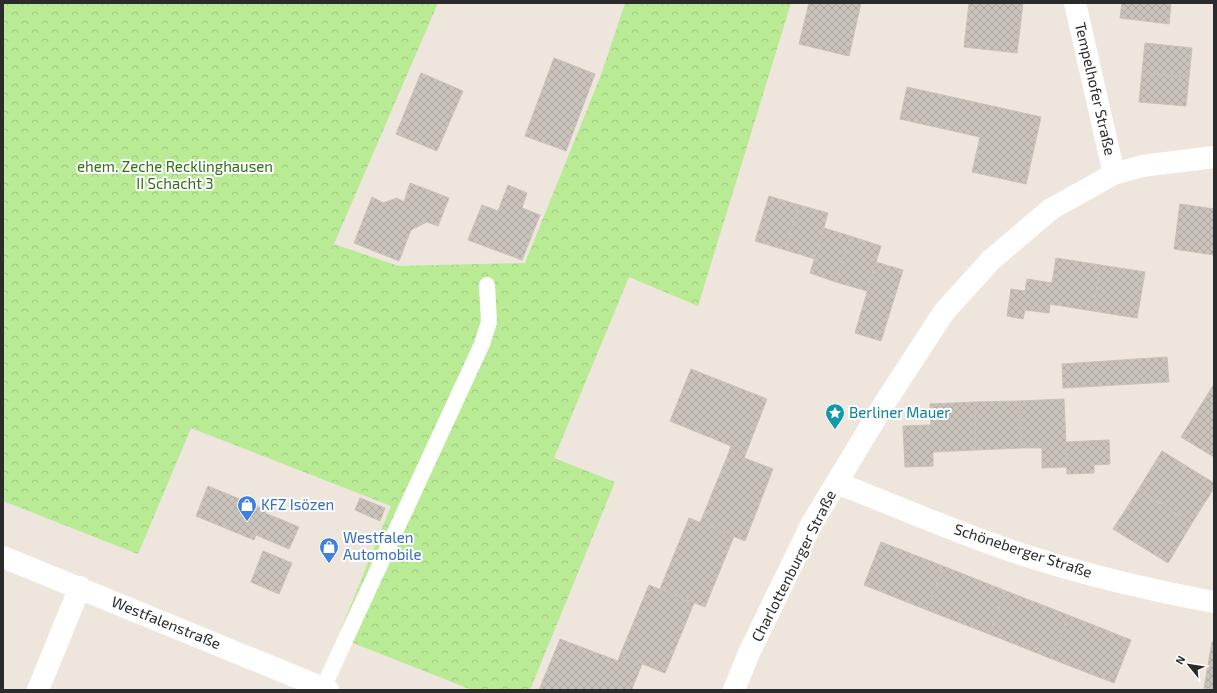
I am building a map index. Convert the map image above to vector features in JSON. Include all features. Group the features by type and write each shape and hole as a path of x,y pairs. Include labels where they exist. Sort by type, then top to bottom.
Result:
{"street":[{"name":"Tempelhofer Straße","path":"1075,3 1114,174"},
{"name":"Charlottenburger Straße","path":"734,690 749,653 811,525 886,401 944,312 991,260 1051,209 1114,174 1142,166 1214,156"},
{"name":"Schöneberger Straße","path":"837,483 1026,555 1074,570 1214,602"},
{"name":"Westfalenstraße","path":"3,557 326,689"},
{"path":"38,690 80,588"}],"lane":[{"path":"326,689 482,344 489,322 486,285"}],"green space":[{"name":"ehem. Zeche Recklinghausen II Schacht 3","path":"3,3 438,3 334,244 398,266 525,263 601,75 625,3 791,3 698,306 629,277 554,458 615,482 530,690 472,690 338,637 391,506 191,428 138,554 3,501"}],"building":[{"path":"809,3 861,3 849,56 799,44"},
{"path":"969,3 1023,3 1017,53 964,47"},
{"path":"1122,3 1171,3 1169,24 1120,18"},
{"path":"1145,43 1192,48 1189,77 1142,73"},
{"path":"554,58 595,74 566,151 525,136"},
{"path":"421,73 463,91 437,151 396,134"},
{"path":"1142,73 1189,77 1186,106 1139,102"},
{"path":"907,87 1041,117 1026,184 972,172 980,137 900,119"},
{"path":"410,183 449,198 438,226 427,222 411,230 399,261 354,243 372,197 383,203 397,198 404,202"},
{"path":"508,185 527,193 522,208 540,215 522,260 468,240 482,205 498,211"},
{"path":"769,196 799,205 785,250 755,241"},
{"path":"1180,204 1214,209 1214,255 1174,249"},
{"path":"799,205 828,213 815,259 785,250"},
{"path":"824,228 850,236 836,282 810,273"},
{"path":"850,236 881,246 867,291 836,282"},
{"path":"1056,258 1100,265 1093,311 1050,304 1049,313 1025,310 1023,319 1007,316 1011,289 1025,291 1027,279 1052,283"},
{"path":"876,262 903,270 881,341 855,333"},
{"path":"1100,265 1145,272 1137,318 1093,311"},
{"path":"1167,357 1169,382 1063,388 1062,364"},
{"path":"691,369 767,399 744,458 729,452 731,446 670,421"},
{"path":"1214,384 1214,406 1204,400"},
{"path":"1064,399 1067,467 1042,468 1042,448 1021,448 1020,401"},
{"path":"1204,400 1214,406 1214,457 1181,437"},
{"path":"1020,401 1021,448 975,450 975,402"},
{"path":"975,402 975,450 933,452 933,466 905,467 903,426 931,425 930,404"},
{"path":"1109,440 1110,464 1094,465 1094,473 1067,474 1066,442"},
{"path":"1162,451 1214,483 1214,488 1192,523 1138,490"},
{"path":"729,452 773,469 745,541 700,523"},
{"name":"KFZ Isözen","path":"208,486 266,510 265,513 299,527 289,549 256,535 254,540 196,516"},
{"path":"1138,490 1192,523 1168,563 1113,529"},
{"path":"360,498 385,508 380,521 355,510"},
{"path":"689,518 734,536 705,607 660,589"},
{"path":"881,542 943,566 927,610 864,585"},
{"path":"263,551 292,563 279,594 251,582"},
{"path":"943,566 1006,591 989,634 927,610"},
{"path":"649,585 694,603 665,673 620,655"},
{"path":"1006,591 1068,615 1052,659 989,634"},
{"path":"1068,615 1131,640 1114,683 1052,659"},
{"path":"560,639 618,661 620,655 642,664 632,689 635,690 539,690"},
{"path":"1212,642 1214,642 1214,689 1204,688"}],"place":[{"name":"Berliner Mauer","path":"835,430"},
{"name":"KFZ Isözen","path":"247,522"},
{"name":"Westfalen Automobile","path":"329,564"}]}
